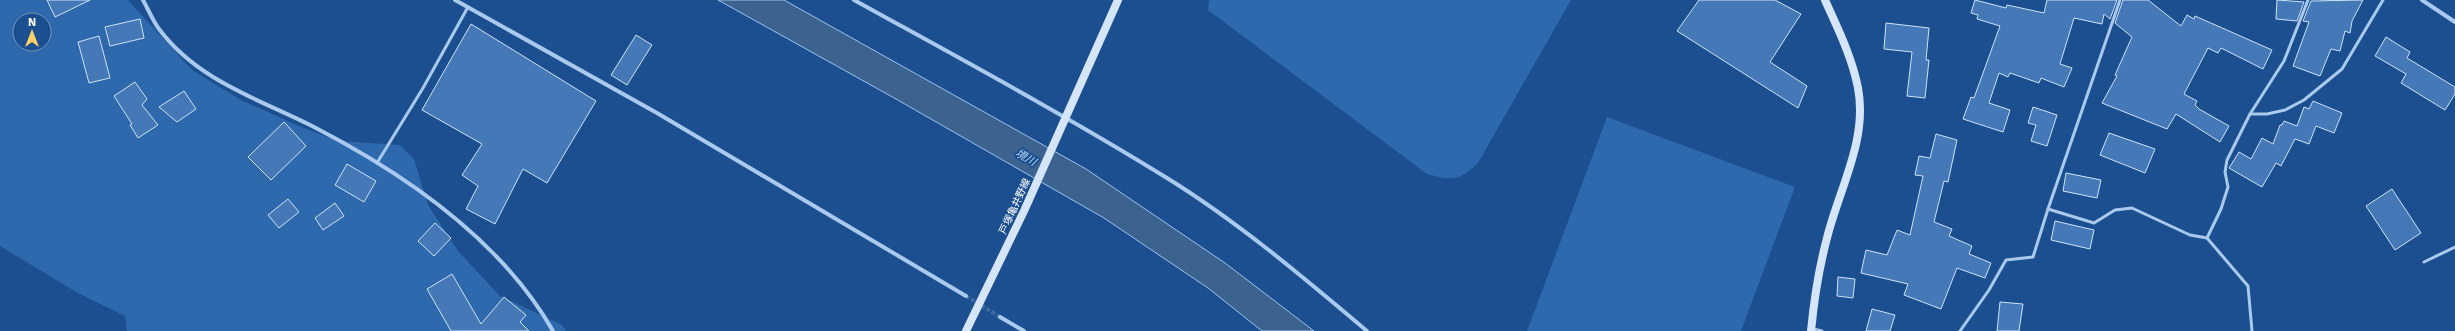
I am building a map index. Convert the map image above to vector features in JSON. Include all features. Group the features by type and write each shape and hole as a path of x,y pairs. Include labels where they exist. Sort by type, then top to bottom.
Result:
{"main road":[{"name":"戸塚亀井野線","path":"966,331 1063,126 1118,0"},
{"path":"1811,330 1827,238 1856,144 1860,115 1858,89 1851,59 1825,0"}],"street":[{"path":"143,0 159,29 185,57 219,82 314,127 377,163 475,235 503,263 553,331"},
{"path":"455,0 657,112 966,296"},
{"path":"854,0 1066,118 1168,178 1229,220 1367,331"},
{"path":"2422,0 2455,22"},
{"path":"1000,317 1024,331"}],"lane":[{"path":"1960,331 1989,290 2006,260 2033,257 2120,0"},
{"path":"2207,238 2221,209 2228,187 2225,172 2226,160 2250,114 2284,61 2308,0"},
{"path":"2250,114 2267,114 2285,110 2304,100 2342,69 2383,0"},
{"path":"377,163 423,88 468,7"},
{"path":"2048,209 2094,223 2115,210 2132,208 2190,235 2207,238 2248,286 2252,331"},
{"path":"2424,262 2455,247"},
{"path":"1811,330 1822,331"}],"shaded area":[{"path":"0,0 128,0 192,70 241,100 301,127 338,141 400,145 414,159 428,205 458,251 500,296 562,325 566,331 127,331 125,316 78,293 0,246"},
{"path":"1209,0 1571,0 1478,163 1472,169 1460,176 1455,178 1443,178 1427,174 1208,10"},
{"path":"1607,117 1795,187 1741,331 1527,331"}],"water":[{"name":"境川","path":"718,0 784,0 1086,169 1225,263 1314,331 1262,331 1208,288 1104,218 896,99"}],"building":[{"path":"47,0 90,0 55,17"},
{"path":"1699,0 1775,0 1801,14 1770,62 1807,86 1798,108 1677,31"},
{"path":"1975,0 2006,8 2007,5 2044,13 2047,0 2117,0 2110,19 2104,14 2102,24 2074,18 2060,64 2072,68 2064,87 2041,78 2039,83 2010,73 2008,77 1999,73 1989,103 2010,110 2003,132 1963,119 1971,97 1974,98 2000,26 1977,19 1978,15 1971,13"},
{"path":"2123,0 2148,0 2181,26 2187,15 2194,19 2195,16 2272,50 2263,69 2221,48 2218,53 2208,48 2184,94 2197,101 2195,105 2199,109 2229,126 2220,142 2176,114 2167,129 2102,103 2117,76 2115,75 2132,37 2115,23"},
{"path":"2277,0 2304,2 2297,21 2276,19"},
{"path":"2363,0 2352,21 2350,33 2345,31 2340,51 2331,49 2320,76 2293,66 2309,22 2303,21 2311,1"},
{"path":"140,19 144,38 110,46 105,27"},
{"path":"1886,23 1929,28 1926,60 1929,60 1925,98 1907,96 1912,52 1884,49"},
{"path":"471,24 596,101 547,183 523,169 495,224 466,209 478,186 462,175 482,144 422,110"},
{"path":"636,35 652,45 627,85 611,75"},
{"path":"99,36 110,78 89,83 78,42"},
{"path":"2386,37 2410,52 2407,58 2455,87 2455,94 2445,110 2401,83 2406,74 2375,56"},
{"path":"135,82 147,99 142,105 158,125 138,138 130,125 132,124 114,96"},
{"path":"184,91 196,109 177,122 159,107"},
{"path":"2313,101 2342,113 2334,133 2316,126 2309,144 2295,139 2281,166 2276,163 2262,187 2229,168 2239,152 2251,159 2262,138 2273,144 2280,125 2282,125 2284,121 2297,126 2304,107 2309,109"},
{"path":"2033,107 2057,115 2047,146 2031,141 2036,125 2028,123"},
{"path":"284,122 306,146 271,180 248,157"},
{"path":"2109,133 2155,149 2145,173 2100,155"},
{"path":"1936,134 1957,140 1948,182 1944,181 1934,222 1952,229 1949,236 1972,246 1969,254 1991,263 1985,278 1957,268 1941,309 1904,295 1908,284 1861,273 1866,250 1887,255 1897,230 1910,235 1923,176 1915,175 1919,156 1930,158"},
{"path":"347,164 376,181 364,202 335,185"},
{"path":"2066,173 2101,180 2097,198 2063,191"},
{"path":"2392,189 2421,233 2395,250 2366,206"},
{"path":"288,199 299,212 279,228 268,215"},
{"path":"335,203 344,216 323,230 315,218"},
{"path":"2055,221 2094,230 2090,249 2051,240"},
{"path":"435,223 451,238 434,256 418,241"},
{"path":"452,274 481,324 504,297 526,315 520,322 529,331 451,331 427,289"},
{"path":"1838,277 1855,279 1853,298 1837,296"},
{"path":"2000,302 2023,304 2019,331 1997,331"},
{"path":"1872,309 1895,315 1890,331 1866,331"}],"tunnel":[{"path":"966,296 1000,317"}]}
